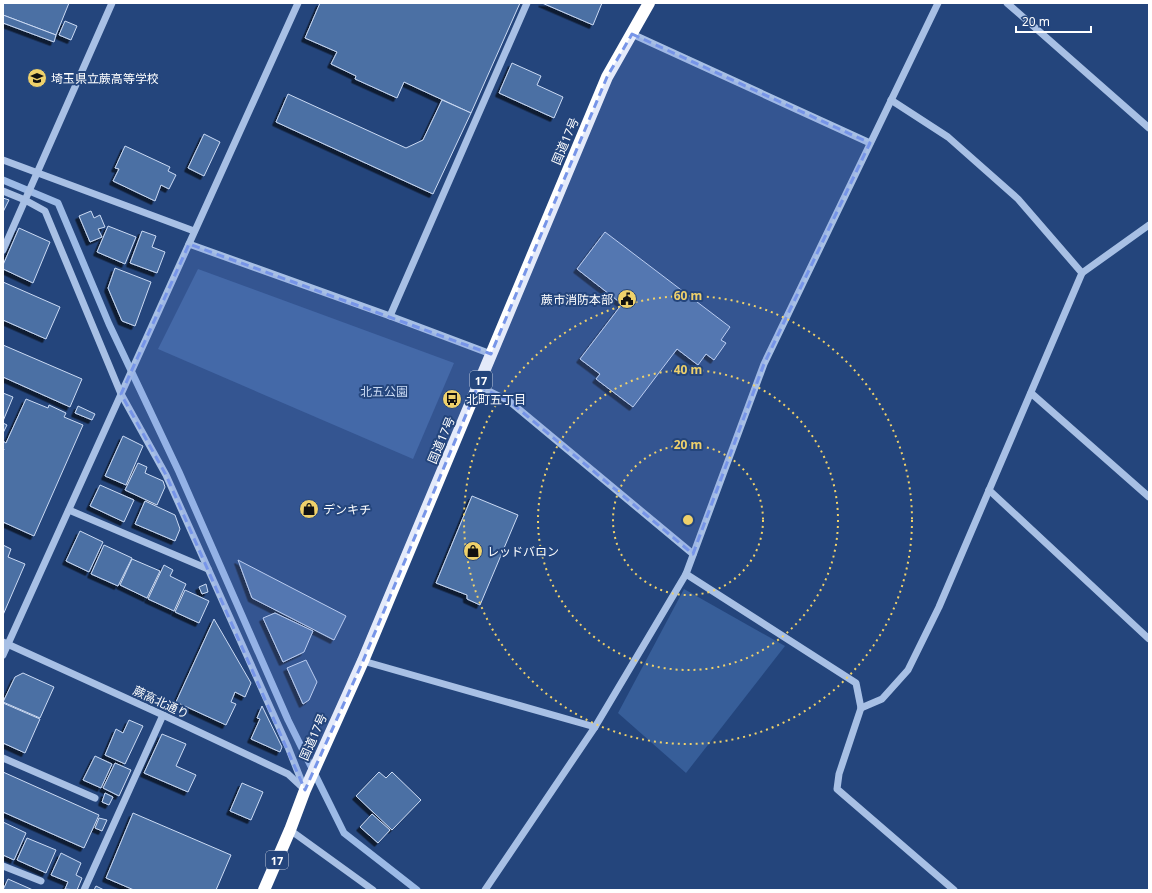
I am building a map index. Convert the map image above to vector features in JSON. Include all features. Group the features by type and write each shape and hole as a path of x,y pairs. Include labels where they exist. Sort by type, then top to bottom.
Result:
{"highway":[{"name":"国道17号","path":"264,890 290,830 306,786 363,661 607,77 649,3"}],"street":[{"path":"3,250 112,3"},
{"path":"3,655 5,643 69,510 298,3"},
{"path":"390,316 527,3"},
{"path":"485,890 595,726 686,574 764,364 938,3"},
{"path":"1007,3 1149,128"},
{"path":"632,34 870,143"},
{"path":"891,100 948,137 1018,199 1082,273"},
{"path":"3,160 36,176 194,231"},
{"path":"3,191 26,199 45,211 121,394 166,475 306,786"},
{"path":"861,708 882,698 908,670 938,607 1082,273 1149,225"},
{"path":"189,244 491,354"},
{"path":"478,386 509,401 693,554"},
{"path":"1030,393 1149,497"},
{"path":"989,490 1149,639"},
{"path":"69,510 208,569"},
{"path":"686,574 856,683 861,708 839,774 837,789 954,890"},
{"name":"蕨高北通り","path":"5,643 288,774 306,786"},
{"path":"363,661 595,726"},
{"path":"84,890 163,715"},
{"path":"3,758 95,798"},
{"path":"290,830 373,890"},
{"path":"3,866 41,882"}],"highlighted area":[{"path":"632,34 870,143 764,364 693,554 509,401 478,386 363,661 305,790 166,475 121,394 189,244 491,354 607,77"}],"green space":[{"name":"北五公園","path":"198,269 454,363 413,459 158,349"},
{"path":"684,589 785,646 686,773 618,713"}],"building":[{"path":"3,3 69,3 56,35 3,15"},
{"path":"320,3 520,3 471,113 404,82 397,98 355,79 356,76 331,64 337,52 305,38"},
{"path":"542,3 602,3 593,25"},
{"path":"3,15 56,35 54,42 3,23"},
{"path":"65,21 77,26 71,40 59,35"},
{"path":"512,63 541,76 537,85 563,97 554,118 499,93"},
{"path":"288,94 406,148 423,140 442,100 471,113 433,194 276,122"},
{"path":"204,134 220,142 204,176 188,168"},
{"path":"125,146 170,167 168,171 176,175 169,189 161,185 155,201 113,181 119,169 115,168"},
{"path":"3,198 9,200 3,212"},
{"path":"91,211 94,218 100,215 105,227 98,229 102,237 90,242 79,216"},
{"path":"108,226 136,237 125,264 97,252"},
{"path":"19,228 50,242 33,283 3,269 3,265"},
{"path":"142,231 156,236 152,247 165,252 157,273 130,263"},
{"path":"605,232 730,327 721,340 726,343 714,360 706,354 698,365 677,349 633,407 596,379 600,374 580,359 622,304 577,269"},
{"path":"115,268 151,282 135,326 122,321 108,288"},
{"path":"3,282 60,307 46,339 3,320"},
{"path":"3,345 82,379 70,407 3,377"},
{"path":"3,393 13,397 3,421"},
{"path":"26,399 48,408 49,405 66,413 64,417 83,425 34,536 3,522 3,441 6,443"},
{"path":"78,406 95,414 92,420 75,413"},
{"path":"3,423 7,425 3,433"},
{"path":"123,436 143,446 126,485 105,476"},
{"path":"138,463 147,467 145,473 163,481 165,487 157,505 125,490"},
{"path":"100,485 134,500 124,522 90,506"},
{"path":"472,496 518,515 480,605 467,599 467,595 436,583"},
{"path":"145,501 175,515 180,529 175,541 135,524"},
{"path":"80,531 103,542 89,572 66,561"},
{"path":"3,545 11,549 8,557 25,564 3,615"},
{"path":"104,545 132,558 118,586 91,574"},
{"path":"132,559 160,571 147,598 120,585"},
{"path":"238,560 346,616 334,640 252,598"},
{"path":"164,565 173,570 170,576 186,584 174,611 148,599"},
{"path":"206,584 208,592 202,594 199,587"},
{"path":"185,590 209,601 199,623 175,612"},
{"path":"275,613 313,631 304,652 283,662 263,618"},
{"path":"214,619 251,683 245,697 235,692 231,702 236,704 226,725 176,702"},
{"path":"306,660 317,682 309,700 303,704 287,668"},
{"path":"23,673 54,687 40,718 3,702 15,677"},
{"path":"3,703 40,719 25,753 3,743"},
{"path":"262,706 282,747 280,752 251,739 260,719 257,718"},
{"path":"129,720 143,726 125,764 105,755 116,729 123,733"},
{"path":"162,734 186,744 176,766 196,775 188,792 144,773"},
{"path":"95,756 112,764 101,788 83,780"},
{"path":"115,763 131,770 119,796 103,788"},
{"path":"3,772 99,815 84,848 3,812"},
{"path":"379,772 386,778 392,772 421,800 392,830 356,796"},
{"path":"242,783 263,792 251,820 230,811"},
{"path":"105,793 113,797 109,805 102,802"},
{"path":"133,813 231,855 216,890 134,890 106,878"},
{"path":"372,814 390,830 378,843 360,827"},
{"path":"99,818 107,820 102,831 95,828"},
{"path":"3,822 26,833 14,860 3,855"},
{"path":"27,838 56,850 46,873 17,860"},
{"path":"61,853 81,863 76,875 82,878 77,890 65,889 68,882 51,875"},
{"path":"8,879 33,890 3,890"},
{"path":"96,886 104,890 94,890"}],"waterway":[{"path":"3,180 58,203 109,324 179,472 288,720 344,833 417,890"}],"place":[{"name":"埼玉県立蕨高等学校","path":"37,78"},
{"name":"蕨市消防本部","path":"627,299"},
{"name":"北町五丁目","path":"452,399"},
{"name":"デンキチ","path":"309,509"},
{"name":"レッドバロン","path":"473,551"}]}
